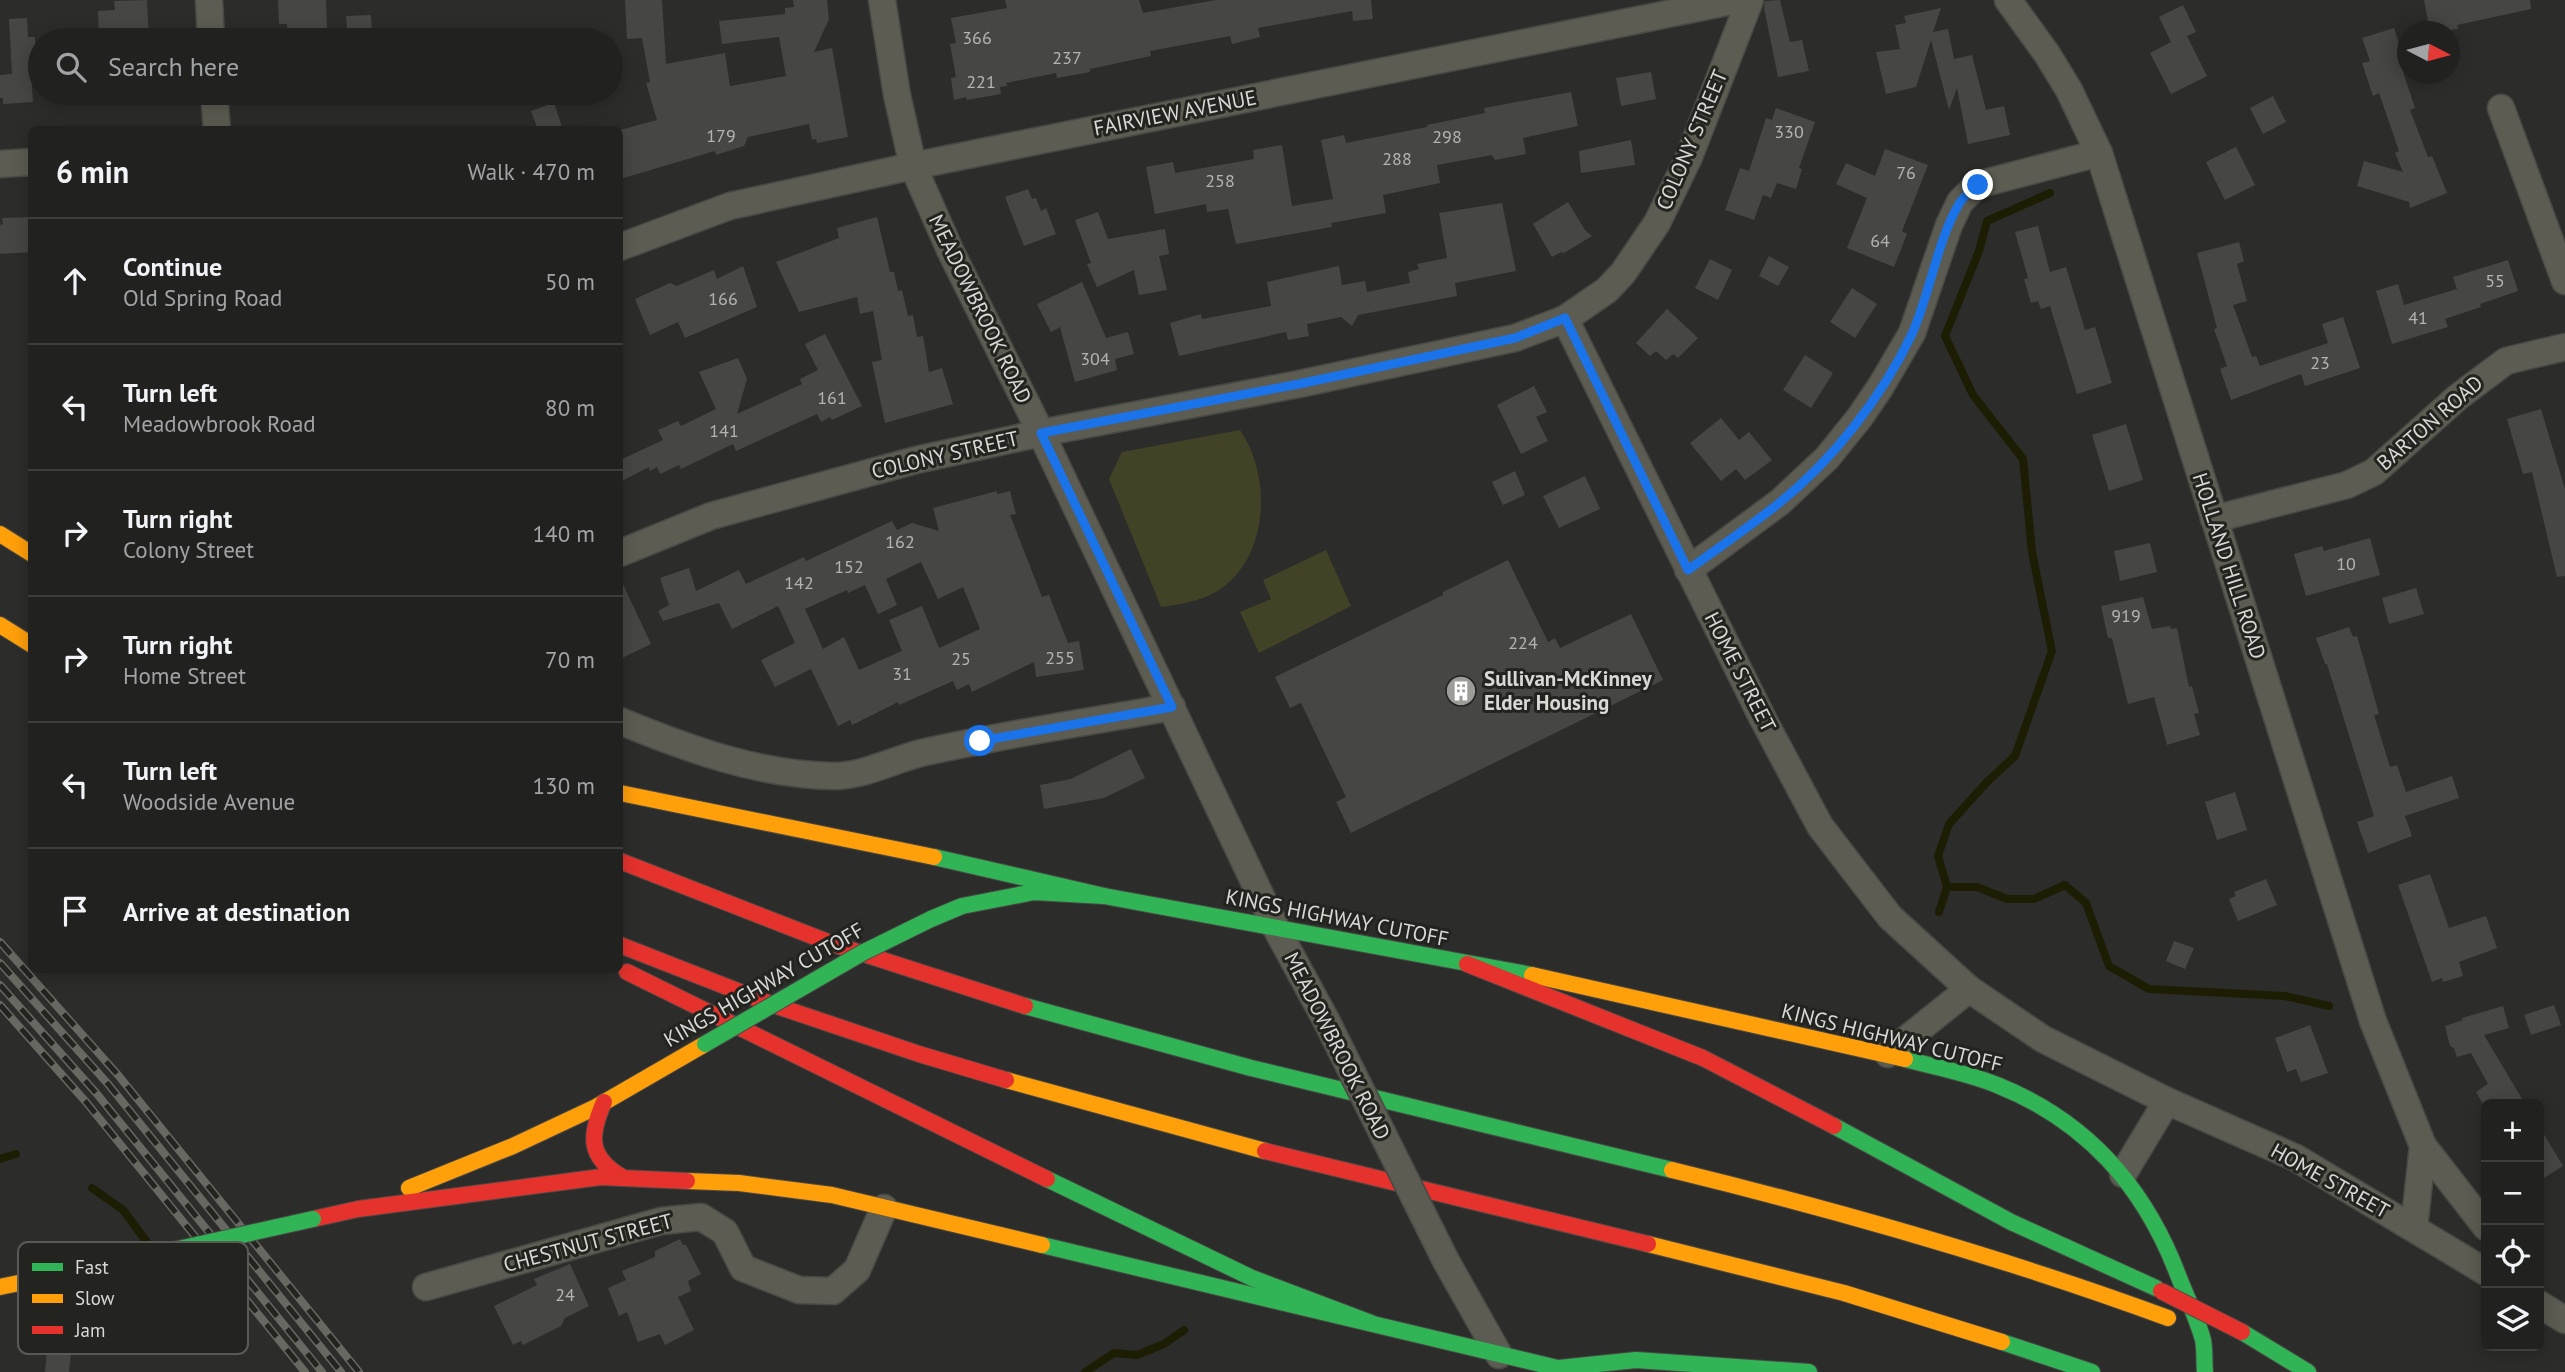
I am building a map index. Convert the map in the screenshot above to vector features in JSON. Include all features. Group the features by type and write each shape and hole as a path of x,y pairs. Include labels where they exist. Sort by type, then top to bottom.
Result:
{"main road":[{"path":"0,534 28,551"},
{"path":"0,625 28,642"},
{"path":"623,794 950,860 1104,896"},
{"path":"623,862 846,949 1017,1004 1194,1054 1867,1220 2044,1273 2235,1342 2308,1372"},
{"name":"KINGS HIGHWAY CUTOFF","path":"358,1209 513,1146 604,1102 862,953 931,919 962,906 1034,892 1104,896 1515,971 1888,1054 1996,1084 2044,1108 2082,1135 2123,1174 2152,1217 2168,1249 2203,1341 2205,1372"},
{"path":"623,945 803,1017 892,1047 1076,1102 1844,1293 1933,1318 2092,1372"},
{"path":"1467,964 1703,1058 2011,1222 2161,1291 2235,1342 2295,1372"},
{"path":"623,970 1210,1259 1371,1323"},
{"path":"604,1102 593,1128 592,1138 602,1163 612,1173 622,1177"},
{"name":"KINGS HIGHWAY CUTOFF","path":"210,1242 358,1209 601,1177 739,1183 832,1195 1567,1370 1636,1360 1808,1372"},
{"name":"KINGS HIGHWAY CUTOFF","path":"0,1287 18,1283"}],"street":[{"path":"209,0 210,28"},
{"name":"MEADOWBROOK ROAD","path":"882,0 897,95 913,166 950,250 1041,433 1276,929 1327,1022 1446,1261 1499,1354"},
{"name":"FAIRVIEW AVENUE","path":"623,246 730,206 913,166 1737,0"},
{"name":"COLONY STREET","path":"623,552 711,516 916,460 1515,338 1565,318 1607,290 1623,273 1657,223 1689,156 1750,0"},
{"name":"HOLLAND HILL ROAD","path":"2008,0 2069,90 2099,153 2373,1021 2423,1146 2484,1225"},
{"path":"215,105 216,126"},
{"path":"2501,108 2565,281"},
{"path":"1688,570 1780,502 1827,458 1860,417 1912,333 1949,225 1960,202 1978,185 2099,153"},
{"path":"0,164 28,162"},
{"name":"HOME STREET","path":"1565,318 1688,570 1820,826 1890,917 1969,989 2043,1039 2167,1101 2296,1158 2481,1269"},
{"name":"BARTON ROAD","path":"2214,519 2347,485 2374,472 2458,397 2506,362 2565,348"},
{"path":"623,722 691,750 762,767 834,776 852,775 956,746 1172,707"},
{"path":"1888,1054 1969,989"},
{"path":"2123,1174 2167,1101"},
{"name":"HOLLAND HILL ROAD","path":"2414,1228 2423,1146"},
{"name":"CHESTNUT STREET","path":"426,1287 661,1221 701,1217 725,1232 743,1268 799,1290 833,1291 857,1270 884,1208"},
{"path":"2544,1307 2565,1320"}],"shaded area":[{"path":"1240,430 1251,450 1261,497 1260,521 1254,544 1244,565 1228,583 1203,598 1161,607 1109,479 1122,452"},
{"path":"1326,550 1351,606 1259,653 1240,612 1271,599 1263,580"}],"building":[{"path":"147,0 148,28 99,28 98,11 115,10 114,1"},
{"path":"278,0 326,0 327,28 287,28 287,24 279,24"},
{"path":"625,0 662,0 666,64 725,53 730,86 786,76 779,37 722,44 719,21 785,14 785,8 794,7 793,0 827,0 829,19 814,52 832,48 848,137 817,143 816,139 812,140 809,124 748,137 744,146 716,155 715,151 623,178 623,129 657,120 646,83 650,82 642,38 627,39"},
{"path":"1005,0 1139,0 1143,13 1216,0 1371,0 1373,19 1353,21 1352,11 1258,28 1260,37 1232,44 1230,36 1150,51 1151,56 1090,69 1090,72 1057,78 1056,73 1006,83 1007,86 1000,87 1001,94 954,100 951,78 956,77 950,44 956,43 951,18 1007,8"},
{"path":"1780,0 1790,42 1802,40 1809,71 1778,77 1764,8 1765,1"},
{"path":"2424,0 2530,0 2531,9 2460,24 2460,21 2428,21"},
{"path":"2183,5 2196,32 2187,36 2207,76 2171,94 2150,53 2171,42 2159,17"},
{"path":"1941,8 1933,32 1948,29 1954,59 1972,55 1986,110 2004,106 2010,135 1968,144 1957,88 1949,110 1931,40 1916,87 1886,94 1876,52 1900,49 1895,25 1906,23 1904,16"},
{"path":"371,15 372,28 347,28 346,16"},
{"path":"27,18 28,102 3,104 3,98 0,98 0,75 12,74 9,19"},
{"path":"2394,28 2397,37 2397,84 2407,84 2415,108 2410,110 2428,157 2432,156 2447,193 2410,208 2409,202 2357,186 2364,161 2403,172 2395,153 2399,151 2379,93 2373,96 2362,63 2370,61 2362,38"},
{"path":"1651,72 1656,99 1621,106 1616,78"},
{"path":"1571,92 1578,126 1523,138 1526,154 1495,160 1492,155 1437,165 1440,183 1383,195 1386,213 1331,223 1332,227 1236,244 1228,209 1207,212 1206,204 1155,214 1146,167 1173,162 1175,173 1254,159 1253,150 1282,145 1292,206 1333,199 1321,140 1344,135 1346,143 1485,113 1484,108"},
{"path":"2273,96 2286,122 2263,134 2250,108"},
{"path":"555,105 562,126 537,126 531,111"},
{"path":"1776,108 1815,122 1799,168 1802,169 1796,189 1777,183 1771,198 1763,195 1754,220 1725,210 1740,168 1749,171 1766,118 1772,120"},
{"path":"1631,140 1635,165 1581,173 1579,151"},
{"path":"2236,147 2255,185 2225,200 2206,162"},
{"path":"1885,149 1928,165 1902,231 1907,234 1894,267 1847,248 1867,198 1836,184 1846,163 1875,176"},
{"path":"1028,189 1032,199 1036,198 1041,211 1046,208 1056,234 1024,246 1005,197"},
{"path":"1568,202 1585,230 1592,236 1552,257 1533,224"},
{"path":"1502,203 1516,271 1455,283 1457,296 1358,315 1352,326 1341,317 1307,324 1309,336 1288,340 1286,332 1179,356 1170,323 1201,314 1202,319 1271,306 1267,282 1339,266 1342,285 1365,281 1367,292 1410,283 1408,272 1419,269 1417,264 1447,258 1439,213"},
{"path":"1098,212 1108,239 1165,229 1169,254 1159,256 1167,290 1139,295 1134,270 1097,287 1087,264 1091,263 1075,220"},
{"path":"28,217 28,252 0,254 2,218"},
{"path":"877,217 890,272 894,272 898,291 902,290 908,316 913,315 917,337 923,336 929,372 942,368 953,404 885,423 872,362 882,360 873,311 860,314 857,297 799,312 776,262 839,238 837,228"},
{"path":"2038,226 2050,272 2066,267 2085,330 2095,327 2112,383 2077,394 2050,306 2041,309 2038,301 2031,303 2024,279 2028,278 2015,232"},
{"path":"2239,242 2244,261 2237,264 2247,301 2233,305 2252,357 2256,356 2260,366 2328,343 2322,324 2343,317 2360,368 2305,386 2301,374 2231,400 2220,369 2227,366 2214,329 2217,328 2197,253"},
{"path":"1769,256 1789,267 1778,286 1759,276"},
{"path":"1710,259 1732,270 1718,300 1695,288"},
{"path":"2508,260 2518,291 2445,319 2448,327 2392,344 2376,291 2398,284 2404,305 2457,289 2453,277"},
{"path":"743,266 757,307 685,338 678,322 650,335 635,299 670,283 677,286 714,270 717,279"},
{"path":"1082,282 1106,338 1128,332 1134,354 1115,359 1117,370 1075,382 1060,327 1051,332 1037,304"},
{"path":"1852,288 1877,304 1855,338 1830,322"},
{"path":"1667,309 1698,338 1678,358 1673,354 1666,360 1656,351 1650,356 1636,343"},
{"path":"825,334 862,406 832,420 830,417 821,422 817,414 736,451 733,444 681,469 679,465 660,474 657,467 650,471 649,467 623,480 623,459 663,440 658,430 678,421 681,426 716,409 699,372 738,358 747,379 737,414 802,384 800,379 818,370 805,344"},
{"path":"1805,355 1833,373 1811,408 1783,390"},
{"path":"1534,386 1547,412 1536,417 1548,441 1521,454 1497,405"},
{"path":"2541,409 2565,489 2565,576 2557,577 2532,472 2523,474 2507,419"},
{"path":"1721,418 1739,440 1749,432 1772,460 1745,480 1736,469 1721,481 1690,443"},
{"path":"2126,424 2143,480 2109,491 2092,435"},
{"path":"1515,471 1525,495 1503,505 1492,482"},
{"path":"1585,476 1600,509 1559,528 1543,496"},
{"path":"997,491 997,494 1010,491 1016,514 1010,515 1042,597 1049,595 1068,643 1079,641 1084,670 1036,677 1034,662 972,692 969,684 957,690 953,681 899,705 898,702 852,725 850,720 838,726 811,669 775,687 761,660 795,643 778,606 732,629 719,603 663,621 658,611 669,605 660,578 689,568 696,591 739,570 746,584 804,557 806,561 892,521 897,530 912,523 939,531 933,508","holes":["921,562 938,599 963,587 980,629 939,648 922,606 889,620 902,651 859,670 844,637 823,649 805,609 865,585 878,614 897,605 886,579"]},
{"path":"2370,538 2380,575 2306,596 2294,554 2322,546 2324,551"},
{"path":"2150,543 2157,572 2120,581 2114,551"},
{"name":"Sullivan-McKinney Elder Housing","path":"1508,560 1548,642 1555,638 1560,648 1631,614 1663,680 1351,833 1336,802 1346,797 1301,703 1290,708 1275,677 1443,595 1443,592"},
{"path":"623,584 651,644 623,658"},
{"path":"2416,588 2424,614 2389,624 2382,598"},
{"path":"2143,597 2152,629 2170,626 2171,629 2177,628 2189,687 2192,686 2199,713 2194,714 2200,735 2167,745 2154,697 2128,704 2112,638 2108,638 2101,606"},
{"path":"2349,627 2353,637 2357,636 2379,714 2374,715 2390,767 2397,765 2406,792 2452,776 2459,798 2405,816 2412,836 2368,853 2357,822 2374,816 2327,664 2316,638"},
{"path":"1131,749 1145,778 1104,798 1044,809 1040,785 1071,779"},
{"path":"2235,792 2247,830 2217,840 2205,802"},
{"path":"2430,874 2449,928 2486,916 2497,948 2459,962 2463,976 2443,982 2442,978 2432,982 2398,885"},
{"path":"2266,879 2277,905 2238,921 2229,899 2236,896 2234,892"},
{"path":"2174,941 2194,948 2185,969 2166,961"},
{"path":"2554,1005 2561,1025 2531,1035 2524,1015"},
{"path":"2503,1006 2509,1028 2484,1035 2522,1099 2481,1101 2476,1092 2488,1084 2471,1053 2457,1057 2454,1048 2450,1046 2445,1026 2463,1020 2462,1018"},
{"path":"2310,1025 2328,1073 2301,1082 2296,1069 2287,1072 2275,1038"},
{"path":"2544,1134 2563,1166 2544,1178"},
{"path":"680,1239 701,1274 688,1281 691,1291 678,1297 694,1330 665,1345 660,1334 638,1342 627,1312 619,1316 608,1288 626,1280 622,1271 655,1257 655,1251"},
{"path":"570,1264 589,1306 565,1318 561,1326 523,1345 521,1341 513,1345 494,1306 537,1285 534,1279"},
{"path":"47,1354 71,1354 69,1372 45,1372"}],"waterway":[{"path":"1939,912 1947,887 1938,856 1949,824 2015,756 2052,651 2032,552 2023,459 1973,395 1945,336 1979,251 1987,221 2050,193"},
{"path":"1947,887 1977,887 2007,899 2034,899 2065,885 2086,903 2109,966 2149,989 2285,996 2329,1006"},
{"path":"0,1159 16,1154"},
{"path":"92,1188 123,1210 147,1242"},
{"path":"1085,1372 1114,1353 1137,1355 1164,1344 1184,1330"}],"railway":[{"path":"0,942 118,1075 359,1372"},
{"path":"0,963 108,1084 236,1242"},
{"path":"0,985 97,1094 217,1242"},
{"path":"0,1005 86,1102 200,1242"},
{"path":"248,1257 341,1372"},
{"path":"248,1281 322,1372"},
{"path":"248,1302 305,1372"}],"traffic: fast":[{"path":"934,857 1104,896"},
{"path":"931,919 962,906 1034,892 1104,896 1532,975"},
{"path":"705,1044 862,953 931,919"},
{"path":"1025,1006 1251,1068 1672,1170"},
{"path":"1905,1059 1975,1077 2029,1100 2085,1137 2108,1160 2130,1185 2164,1243 2201,1332 2205,1372"},
{"path":"1834,1126 2011,1222 2156,1288"},
{"path":"1047,1179 1252,1278 1371,1323"},
{"path":"210,1242 313,1219"},
{"path":"1042,1245 1574,1372"},
{"path":"2242,1332 2308,1372"},
{"path":"2002,1342 2092,1372"},
{"path":"1559,1368 1636,1360 1809,1372"}],"traffic: slow":[{"path":"0,534 28,552"},
{"path":"0,625 28,642"},
{"path":"623,794 934,857"},
{"path":"1532,975 1905,1059"},
{"path":"409,1188 513,1146 596,1107 705,1044"},
{"path":"1006,1080 1265,1151"},
{"path":"1672,1170 1922,1237 2045,1275 2168,1318"},
{"path":"687,1181 739,1183 832,1195 1042,1245"},
{"path":"1648,1244 1844,1293 2002,1342"},
{"path":"0,1287 18,1283"}],"traffic: jam":[{"path":"623,862 833,944 1025,1006"},
{"path":"623,946 768,1003 1006,1080"},
{"path":"1467,964 1703,1058 1834,1126"},
{"path":"627,972 1047,1179"},
{"path":"604,1102 596,1125 595,1145 603,1162 622,1177"},
{"path":"1265,1151 1648,1244"},
{"path":"313,1219 358,1209 601,1177 687,1181"},
{"path":"2161,1291 2242,1332"}],"place":[{"name":"Sullivan-McKinney Elder Housing","path":"1461,691"}],"route":[{"path":"980,741 1172,707 1041,433 1299,384 1515,338 1565,318 1688,570 1780,502 1827,458 1860,417 1912,333 1949,225 1960,202 1978,185"}]}
